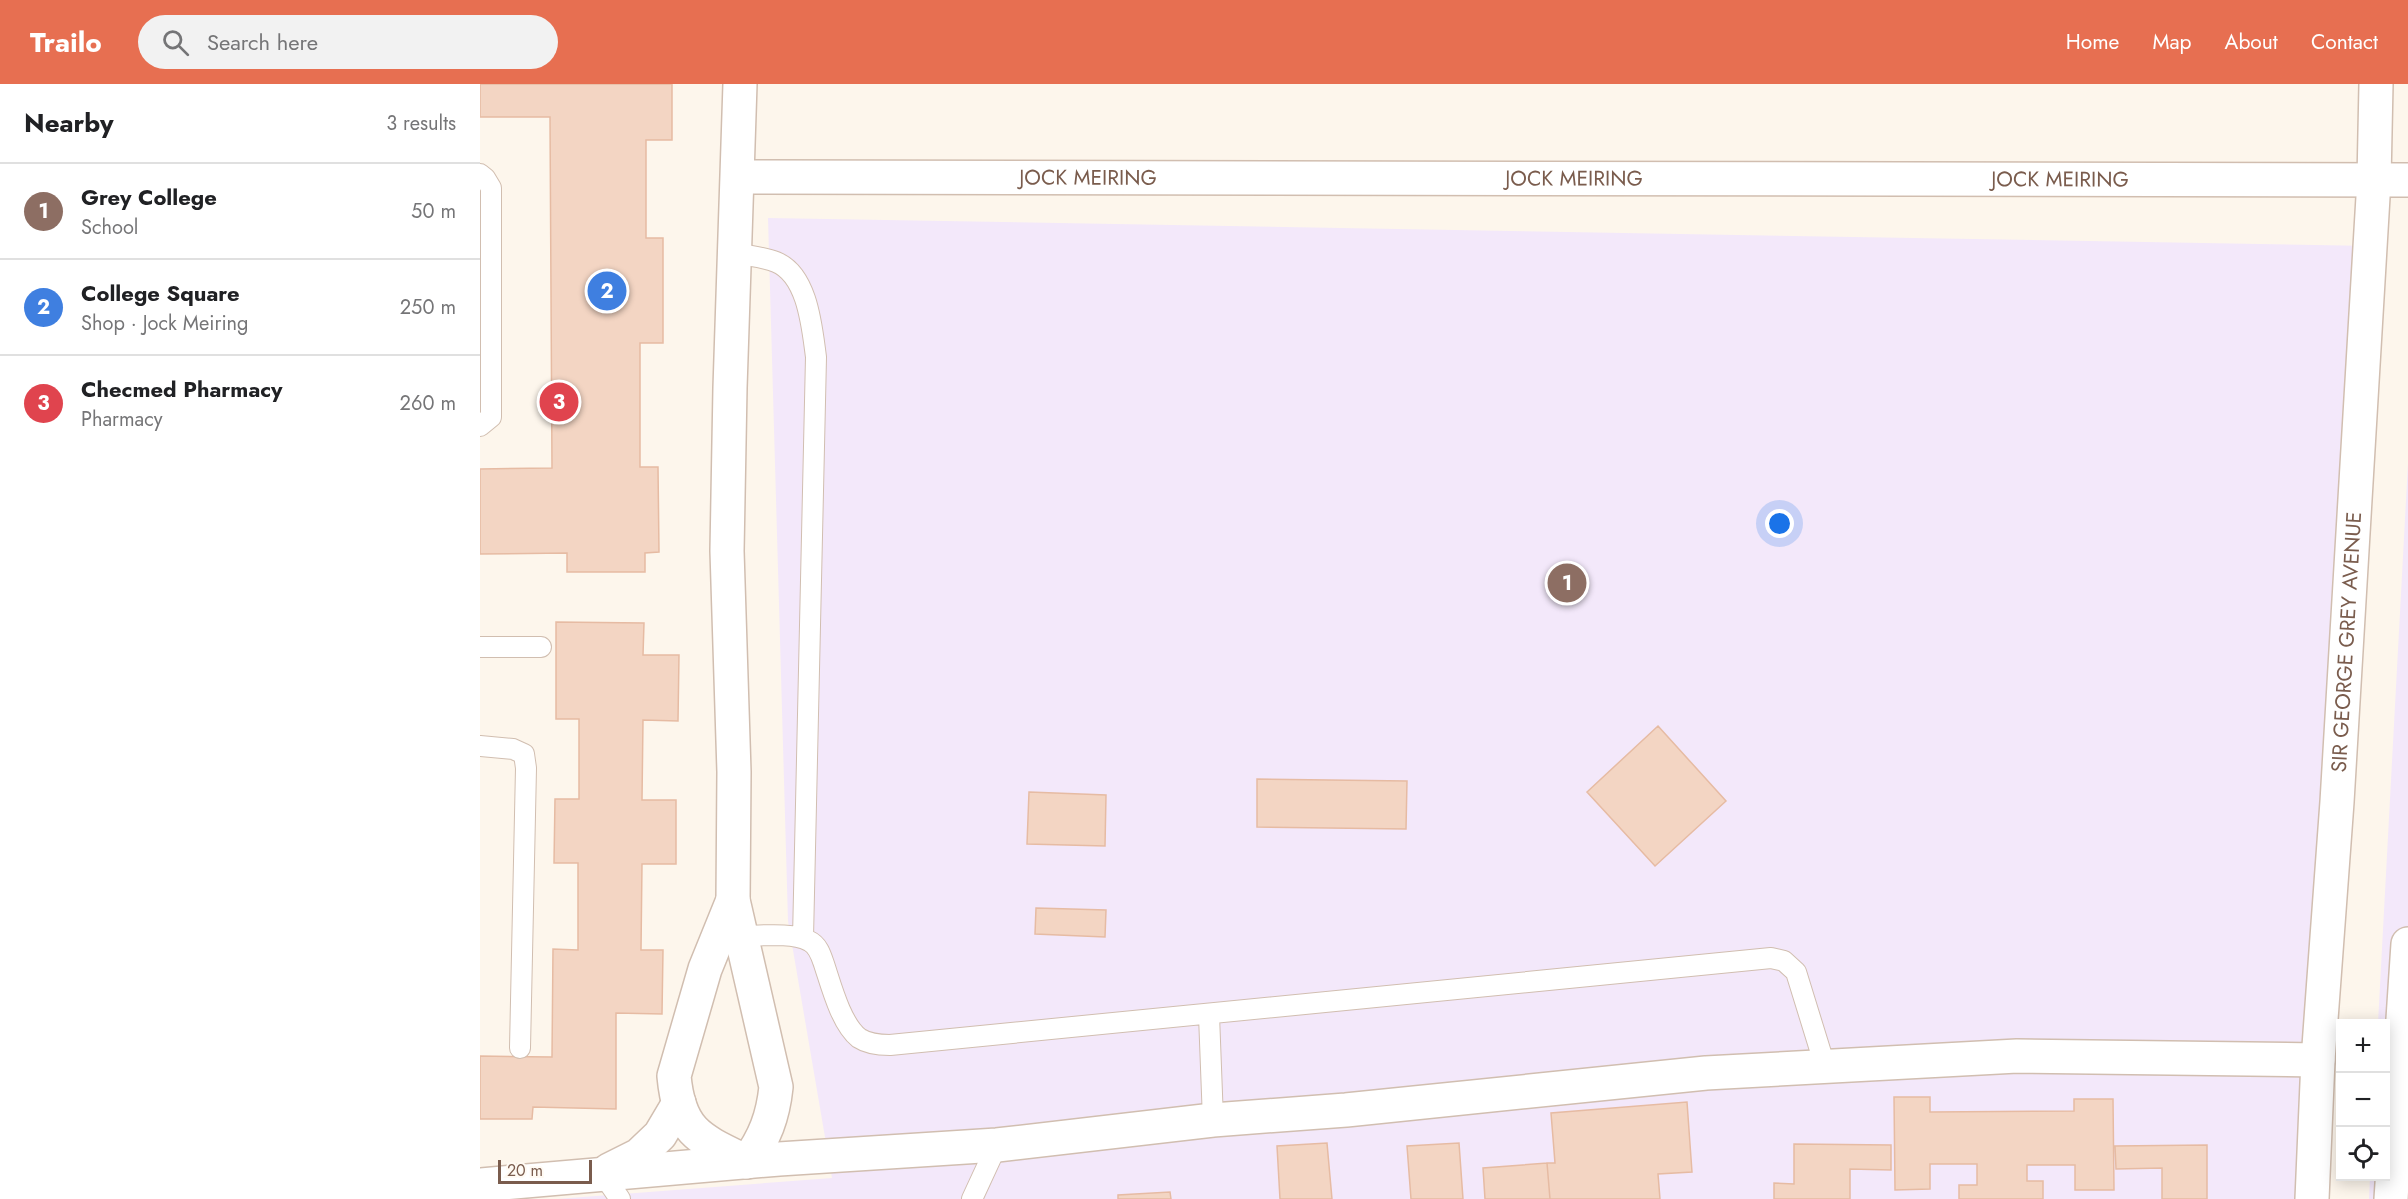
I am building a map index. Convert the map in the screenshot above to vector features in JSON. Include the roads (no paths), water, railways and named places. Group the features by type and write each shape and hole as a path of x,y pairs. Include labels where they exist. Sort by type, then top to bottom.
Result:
{"street":[{"path":"740,84 727,551 734,772 733,900 729,936 776,1087 774,1110 758,1148 747,1162"},
{"name":"SIR GEORGE GREY AVENUE","path":"2312,1199 2318,1060 2337,802 2374,180 2376,84"},
{"name":"JOCK MEIRING","path":"738,177 2408,180"},
{"path":"729,936 705,969 674,1076 682,1116 693,1132 705,1142 747,1162"},
{"path":"2391,1199 2408,944"},
{"path":"480,1185 611,1186 747,1162 997,1145 1213,1120 1346,1110 1706,1072 2017,1056 2318,1060"},
{"path":"611,1186 660,1135 679,1103"}],"lane":[{"path":"480,174 491,188 486,245 486,347 491,417 480,426"},
{"path":"735,253 777,262 791,273 808,304 816,357 803,938"},
{"path":"480,646 541,647"},
{"path":"480,746 513,749 524,754 526,768 520,1048"},
{"path":"729,936 803,938 812,942 819,952 835,997 848,1024 859,1038 874,1044 914,1044 1771,958 1784,961 1796,972 1825,1065"},
{"path":"1209,1015 1213,1120"},
{"path":"972,1199 997,1145"}],"place":[{"name":"College Square","path":"607,291"},
{"name":"Checmed Pharmacy","path":"559,402"},
{"name":"Grey College","path":"1567,583"}]}
